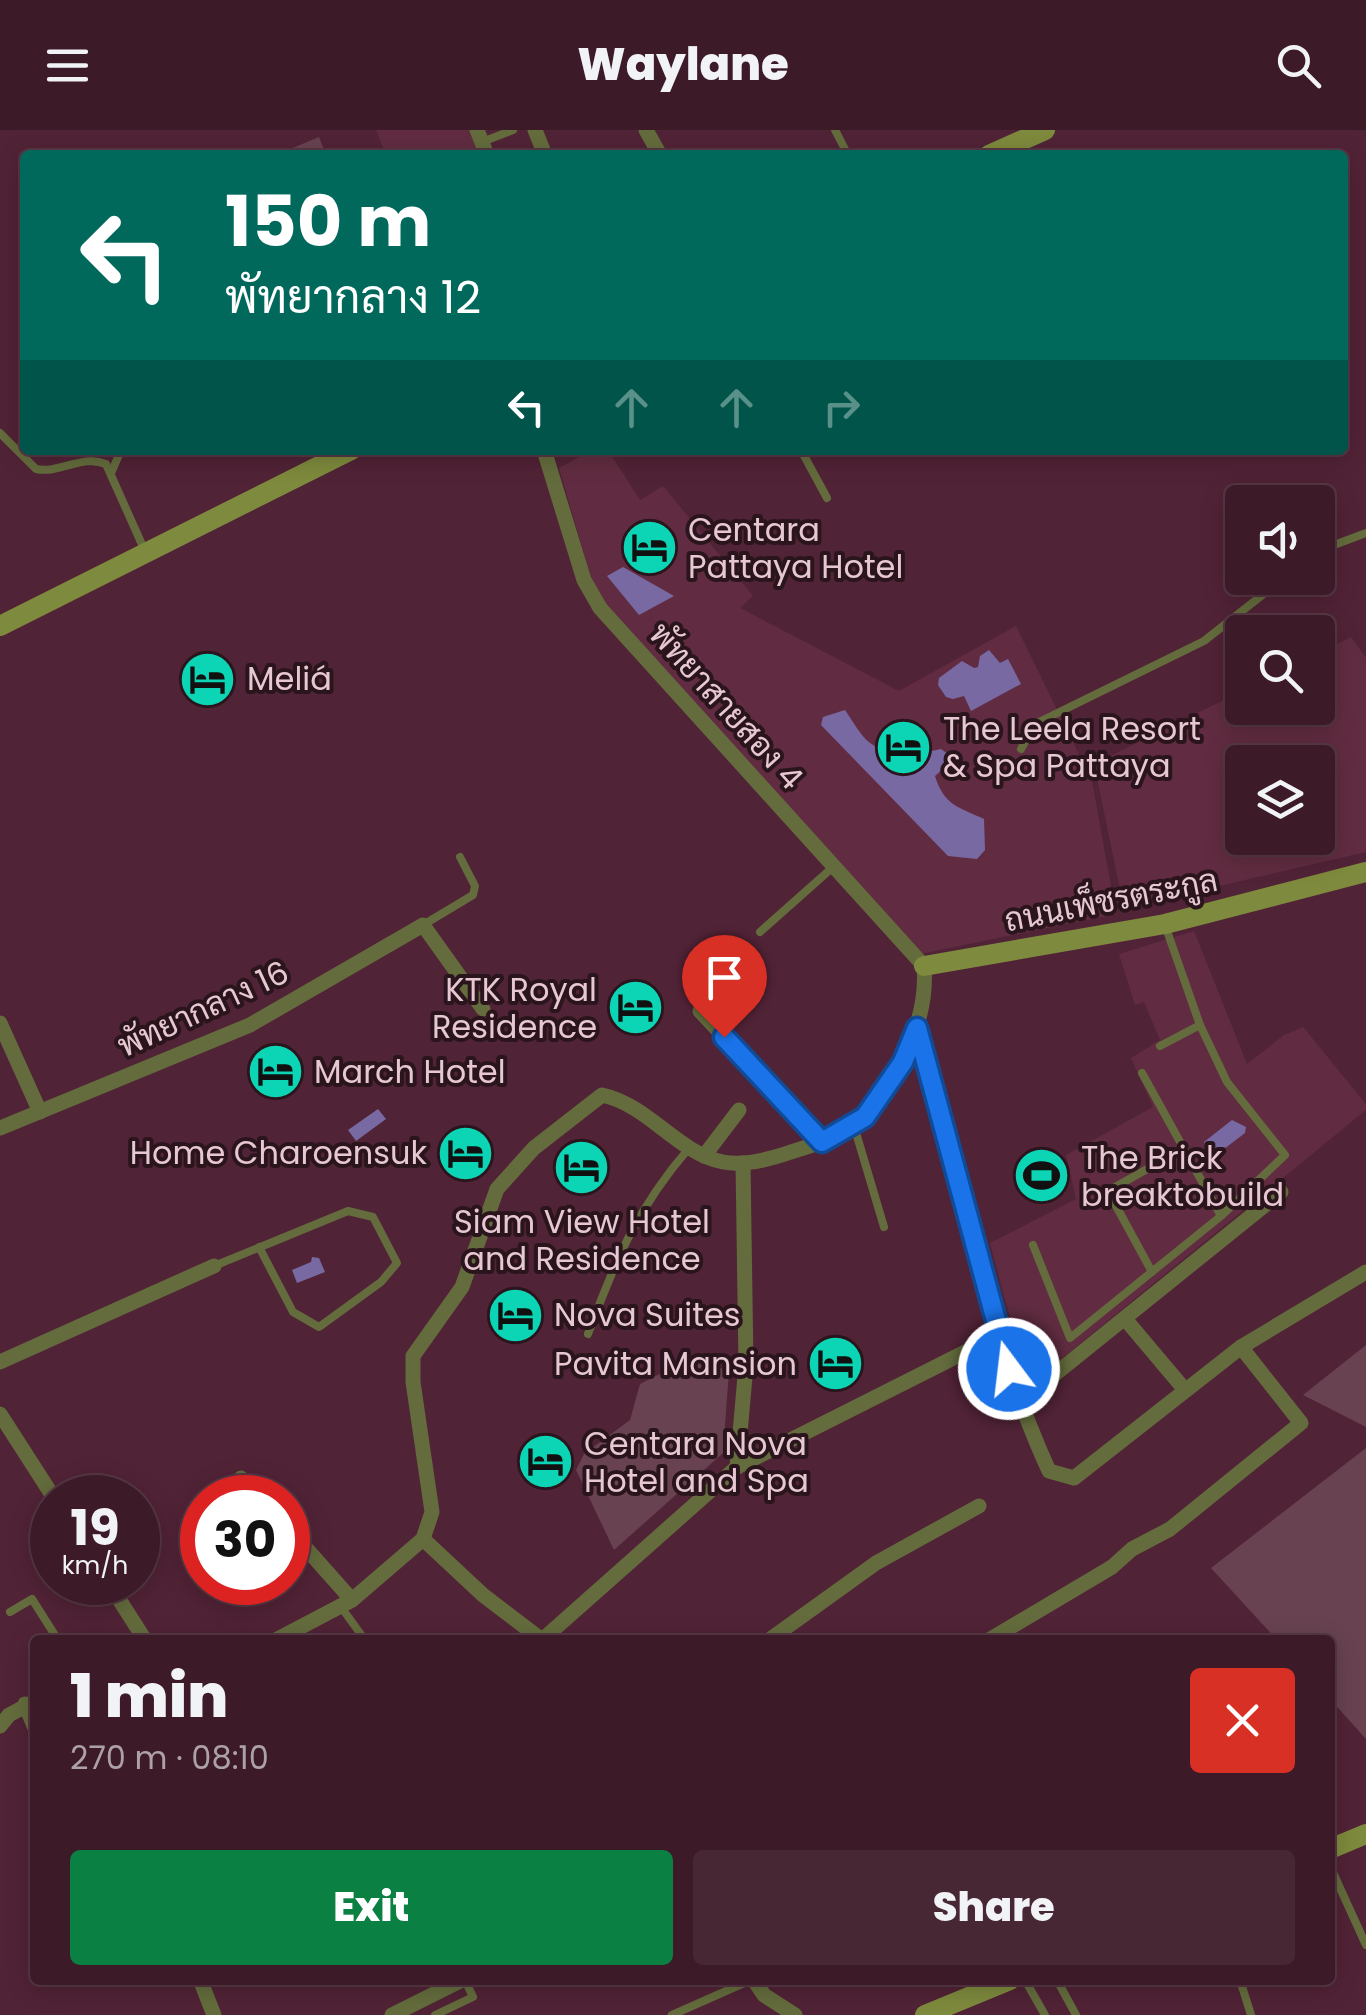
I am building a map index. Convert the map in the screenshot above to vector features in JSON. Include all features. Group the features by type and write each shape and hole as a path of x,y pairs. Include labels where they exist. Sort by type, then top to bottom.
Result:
{"main road":[{"path":"1000,150 1041,131"},
{"path":"0,626 341,455"},
{"name":"ถนนเพ็ชรตระกูล","path":"924,966 1165,924 1366,872"},
{"path":"1335,1847 1366,1834"},
{"path":"925,2015 998,1985"}],"street":[{"name":"พัทยาสายสอง 4","path":"546,455 591,595 785,810 832,868 924,966"},
{"path":"422,925 483,1009"},
{"name":"พัทยากลาง 16","path":"0,1128 250,1025 422,925"},
{"path":"285,1635 346,1603 423,1539 432,1512 413,1382 413,1356 462,1287 497,1189 534,1148 602,1096 624,1100 697,1152 743,1163 822,1142 865,1117 903,1062 917,1028 924,966"},
{"path":"700,1011 822,1142"},
{"path":"0,1023 40,1112"},
{"path":"917,1028 963,1184 1018,1404 1049,1471 1074,1478 1242,1346 1366,1272"},
{"path":"697,1152 739,1110"},
{"path":"737,1467 746,1365 743,1163"},
{"path":"1018,1404 1280,1192"},
{"path":"0,1362 214,1266"},
{"path":"1126,1320 1186,1390"},
{"path":"548,1635 737,1467 999,1334"},
{"path":"997,1635 1170,1529 1301,1423 1242,1346"},
{"path":"0,1414 39,1475"},
{"path":"776,1635 876,1563 979,1506"},
{"path":"423,1539 484,1595 536,1635"},
{"path":"310,1556 346,1603"},
{"path":"123,1605 142,1635"},
{"path":"0,1726 30,1703"},
{"path":"202,1985 214,2015"},
{"path":"392,2015 453,1985"},
{"path":"756,1985 764,1995 795,2015"}],"lane":[{"path":"482,142 513,130"},
{"path":"0,433 20,454"},
{"path":"21,455 36,470 51,471 98,461 112,471 146,553"},
{"path":"112,471 119,455"},
{"path":"804,455 827,498"},
{"path":"1335,545 1366,533"},
{"path":"1022,749 1035,724 1204,641 1262,595"},
{"path":"422,925 472,895 474,886 460,857"},
{"path":"760,932 832,868"},
{"path":"1033,1245 1070,1338 1221,1216 1286,1154 1227,1082 1200,1025 1165,924"},
{"path":"1160,1046 1200,1025"},
{"path":"1142,1073 1221,1216"},
{"path":"854,1126 884,1228"},
{"path":"1152,1272 1108,1191 1184,1149"},
{"path":"588,1334 634,1222 661,1182 697,1152"},
{"path":"214,1266 259,1247 348,1211 372,1218 396,1263 381,1282 320,1326 294,1312 259,1247"},
{"path":"10,1612 32,1599 55,1635"},
{"path":"346,1603 362,1635"},
{"path":"1335,1877 1366,1946"},
{"path":"435,2015 473,1996 466,1985"},
{"path":"672,2015 741,1985"},
{"path":"1028,1985 1045,2015"},
{"path":"1059,1985 1076,2015"},
{"path":"1242,1985 1251,2015"}],"shaded area":[{"path":"376,130 469,130 477,150 384,150"},
{"path":"319,137 324,150 288,150"},
{"name":"The Leela Resort & Spa Pattaya","path":"583,455 611,455 640,500 663,486 753,596 740,608 899,691 1016,626 1092,781 1116,914 920,954 597,598 559,468"},
{"path":"623,567 674,596 639,615 607,576"},
{"path":"1351,637 1366,658 1366,852 1124,908 1094,764 1225,699 1225,725 1335,725 1335,645"},
{"path":"989,650 1000,663 1008,659 1021,684 971,711 964,696 946,697 938,685 939,678 962,661 978,667 980,656"},
{"path":"845,710 870,743 886,751 941,749 948,754 945,767 935,776 948,799 984,819 985,850 977,859 948,856 821,725 823,717"},
{"path":"1194,931 1247,1064 1284,1035 1303,1027 1366,1104 1366,1110 1028,1386 990,1243 1076,1199 1066,1155 1153,1107 1131,1058 1160,1040 1144,1002 1135,1005 1119,954"},
{"path":"378,1109 386,1119 356,1141 348,1130"},
{"path":"1232,1120 1246,1127 1245,1133 1216,1155 1207,1152 1204,1142"},
{"path":"312,1257 319,1258 325,1272 297,1283 292,1270 311,1262"},
{"path":"1366,1345 1366,1427 1303,1395"},
{"path":"691,1358 729,1371 723,1453 614,1550 576,1470 584,1454 630,1420 640,1384"},
{"path":"1366,1448 1366,1739 1335,1705 1335,1635 1272,1635 1211,1568"}],"place":[{"name":"Centara Pattaya Hotel","path":"649,548"},
{"name":"Meliá","path":"208,679"},
{"name":"The Leela Resort & Spa Pattaya","path":"904,747"},
{"name":"KTK Royal Residence","path":"636,1008"},
{"name":"March Hotel","path":"275,1072"},
{"name":"Home Charoensuk","path":"466,1153"},
{"name":"Siam View Hotel and Residence","path":"582,1168"},
{"name":"The Brick breaktobuild","path":"1042,1176"},
{"name":"Nova Suites","path":"515,1315"},
{"name":"Pavita Mansion","path":"836,1364"},
{"name":"Centara Nova Hotel and Spa","path":"545,1462"}],"route":[{"path":"724,1037 822,1142 865,1117 903,1062 917,1028 1009,1369"}]}
